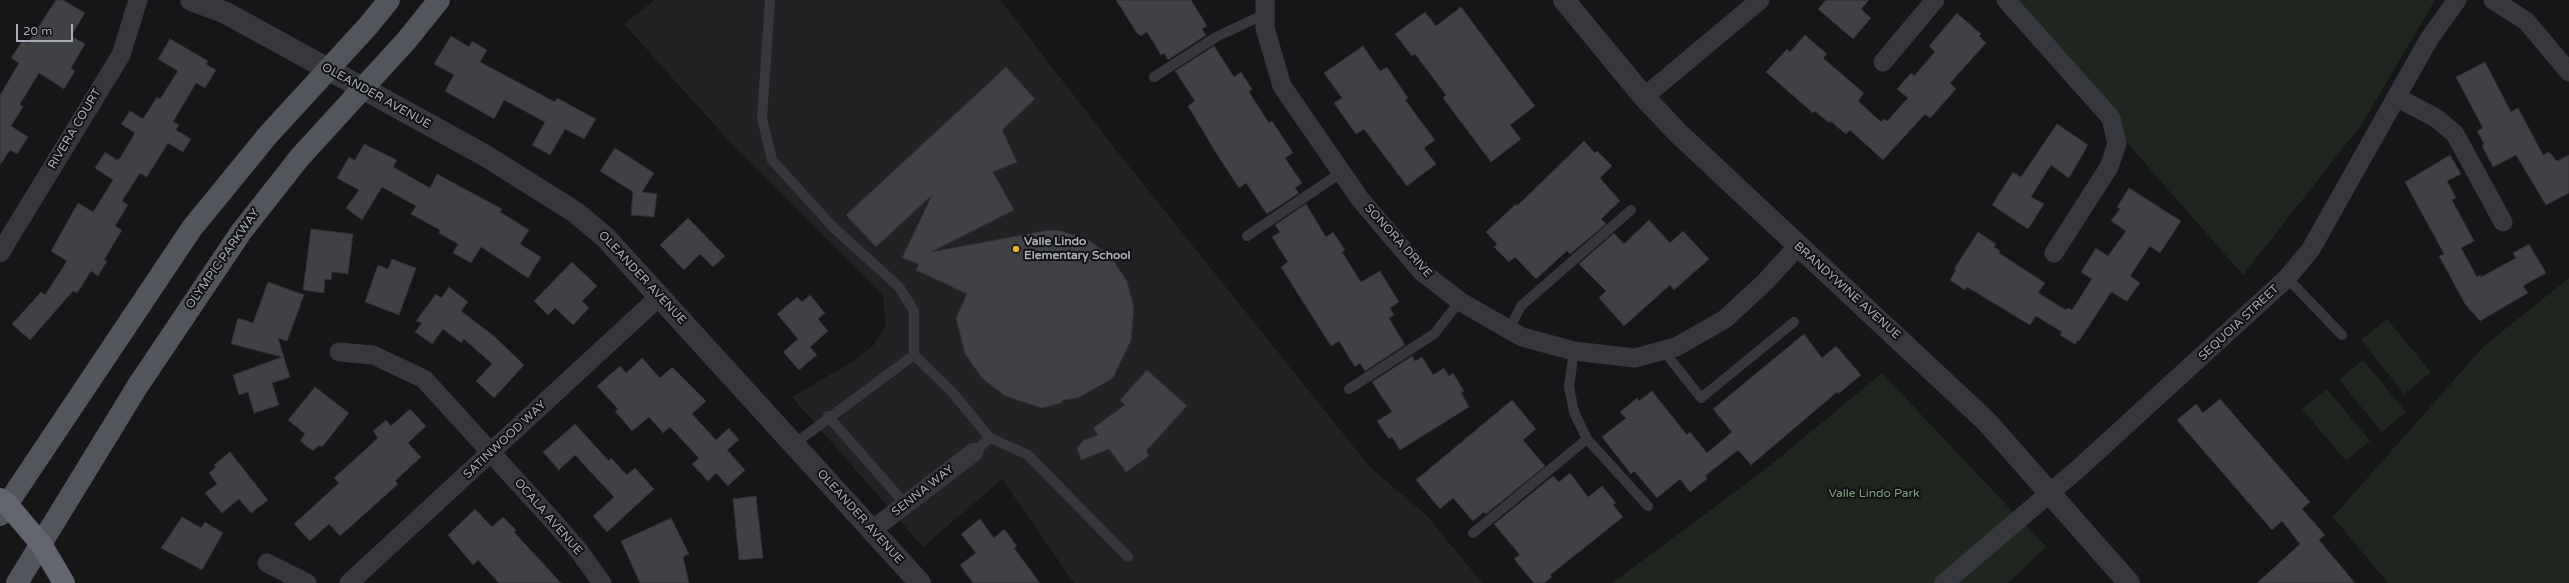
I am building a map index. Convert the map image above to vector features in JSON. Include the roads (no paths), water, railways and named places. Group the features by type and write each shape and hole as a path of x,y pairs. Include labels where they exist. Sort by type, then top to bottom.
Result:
{"highway":[{"path":"2,506 41,544 64,583"}],"main road":[{"path":"2,506 192,228 268,135 328,70 389,0"},
{"name":"OLYMPIC PARKWAY","path":"17,583 137,387 241,232 300,157 406,41 440,0"}],"street":[{"name":"RIVERA COURT","path":"0,253 121,54 138,0"},
{"name":"OLEANDER AVENUE","path":"191,0 226,13 486,156 575,212 605,237 660,296 920,583"},
{"name":"BRANDYWINE AVENUE","path":"1564,0 1644,97 1678,133 1797,247 1947,382 1986,421 2051,492 2129,583"},
{"path":"1644,97 1760,0"},
{"path":"1883,62 1935,0"},
{"path":"2006,0 2111,118 2117,144 2109,167 2054,253"},
{"name":"SEQUOIA STREET","path":"1944,583 2051,492 2287,278 2311,249 2398,98 2429,39 2457,0"},
{"path":"2493,0 2526,21 2569,72"},
{"name":"SONORA DRIVE","path":"1265,7 1265,28 1282,86 1360,199 1422,272 1460,301 1522,337 1574,351 1635,358 1676,347 1725,319 1765,282 1797,247"},
{"path":"2398,98 2436,118 2455,134 2503,222"},
{"name":"SATINWOOD WAY","path":"349,583 492,453 660,296"},
{"name":"OCALA AVENUE","path":"339,352 373,355 424,379 579,551 602,583"},
{"name":"SENNA WAY","path":"872,530 974,452"},
{"path":"266,563 307,583"}],"lane":[{"path":"770,0 762,118 772,160 834,227 899,287 914,310 914,355 952,392 990,438 1028,455 1128,557"},
{"path":"1154,77 1265,7"},
{"path":"1247,236 1342,172"},
{"path":"1509,329 1521,306 1632,210"},
{"path":"2287,278 2342,335"},
{"path":"1349,389 1434,334 1460,301"},
{"path":"1663,350 1701,398 1794,322"},
{"path":"1574,351 1569,386 1574,412 1587,439 1648,506"},
{"path":"794,444 828,416 914,355"},
{"path":"828,416 906,505"},
{"path":"974,452 990,438"},
{"path":"1473,533 1587,439"}],"place":[{"name":"Valle Lindo Elementary School","path":"1016,249"}],"park label":[{"name":"Valle Lindo Park","path":"1874,494"}]}
